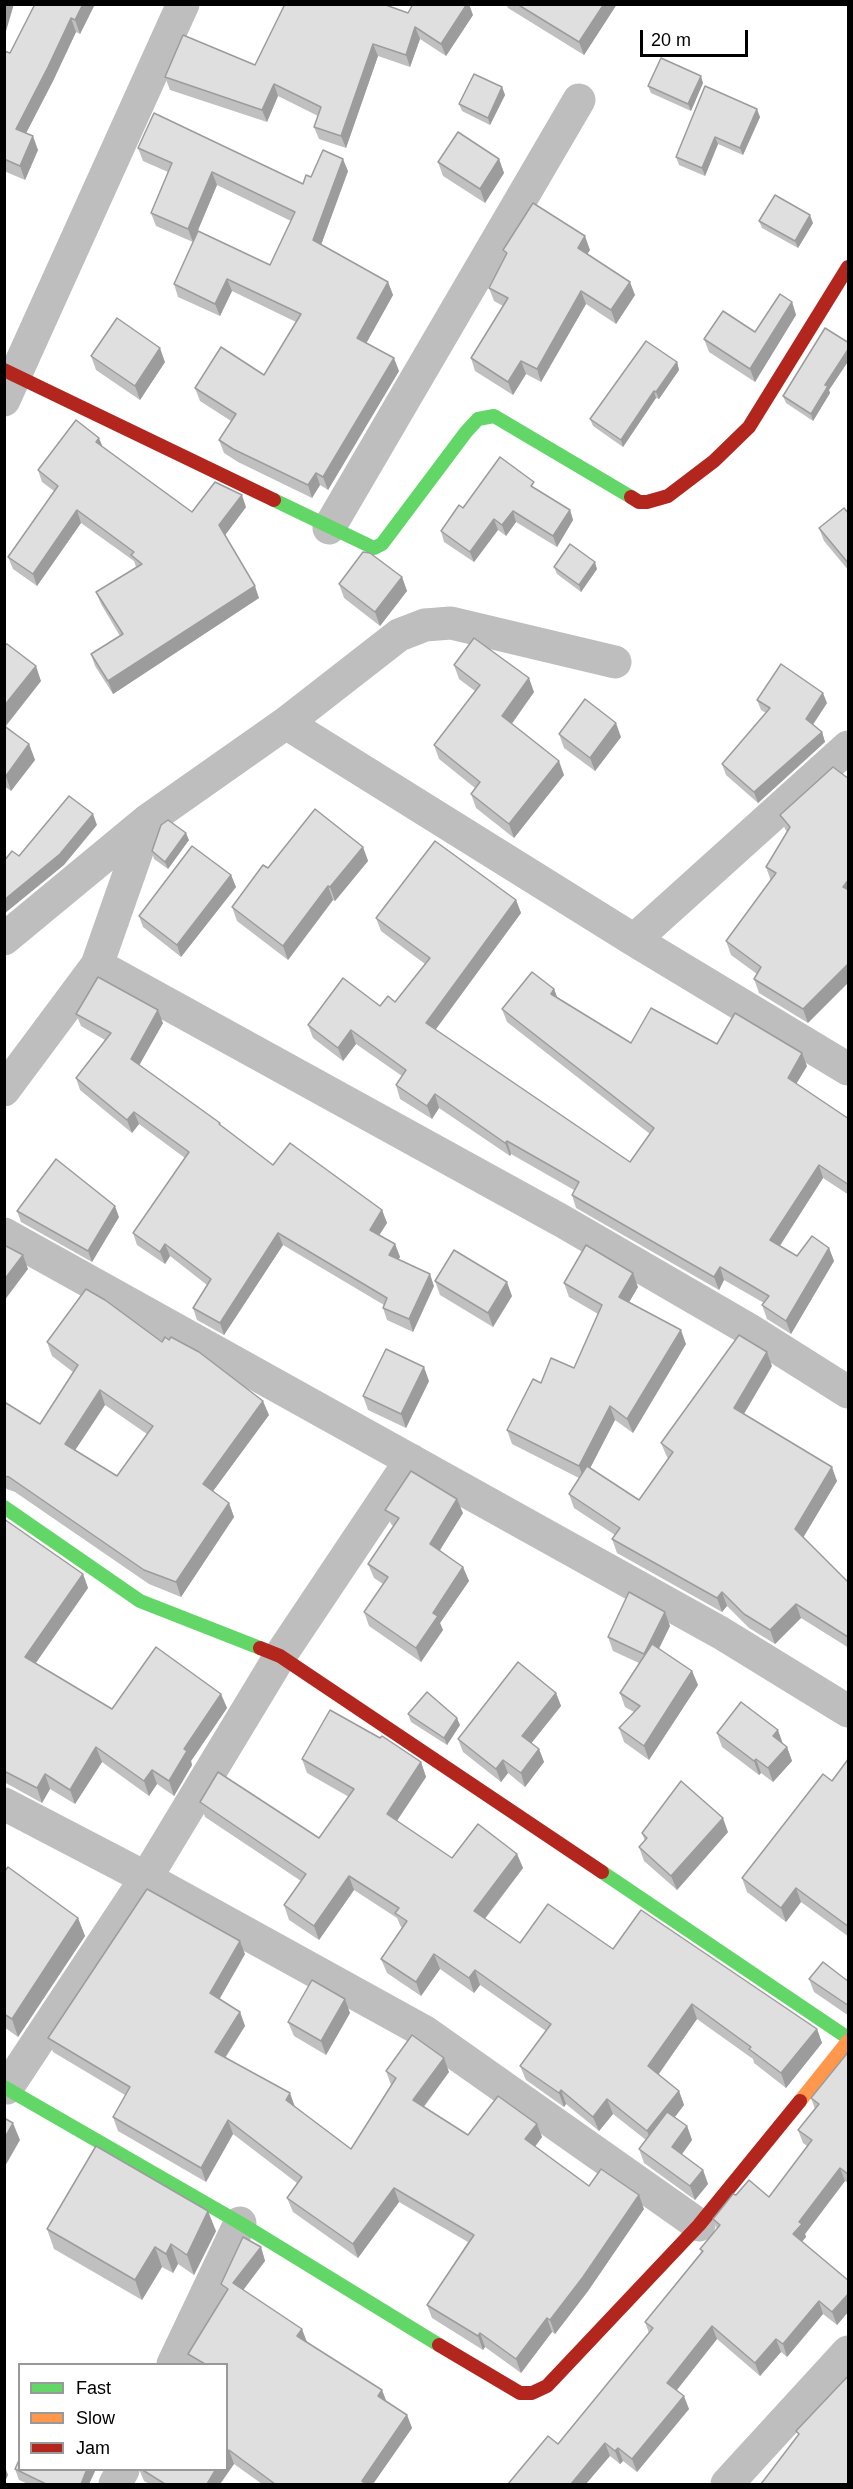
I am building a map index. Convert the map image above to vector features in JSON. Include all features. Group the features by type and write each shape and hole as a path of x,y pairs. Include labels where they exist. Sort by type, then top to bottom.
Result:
{"street":[{"path":"183,4 8,382 374,548 379,547 466,432 478,419 494,416 639,502 668,496 714,461 749,427 849,267"},
{"path":"328,528 579,100"},
{"path":"4,939 148,820 286,723 399,635 425,625 451,623 615,662"},
{"path":"286,723 634,940 849,1069"},
{"path":"634,940 849,747"},
{"path":"4,1090 97,964 148,820"},
{"path":"97,964 562,1221 748,1329 849,1392"},
{"path":"4,1234 721,1633 849,1711"},
{"path":"4,1507 140,1602 280,1656 849,2039 699,2225 547,2386 532,2393 520,2393 240,2223 6,2087 146,1878 280,1656 411,1460"},
{"path":"4,1804 146,1878 425,2032 699,2225"},
{"path":"173,2363 240,2223"},
{"path":"727,2484 849,2352"}],"building":[{"path":"35,4 83,4 75,20 71,18 16,129 33,136 20,166 4,159 4,51 10,53"},
{"path":"285,4 383,4 408,13 413,4 467,4 441,44 415,27 406,55 373,44 341,136 314,127 321,107 274,84 262,110 165,77 183,35 255,65"},
{"path":"517,4 604,4 579,42"},
{"path":"661,58 701,76 688,104 648,86"},
{"path":"474,74 502,87 488,118 459,104"},
{"path":"705,86 757,109 740,148 715,137 702,168 676,157"},
{"path":"154,113 303,184 306,175 311,177 323,150 343,159 313,240 388,282 357,338 394,358 323,477 316,473 308,485 219,440 236,414 195,388 221,347 264,375 301,314 227,279 215,304 174,284 198,231 270,265 295,212 212,172 188,229 151,213 172,163 138,148"},
{"path":"458,132 499,159 480,189 438,162"},
{"path":"775,195 810,215 795,241 759,221"},
{"path":"533,203 585,236 578,248 630,282 611,310 581,291 537,369 521,361 508,382 471,358 508,298 489,288 507,253 503,250"},
{"path":"780,294 792,302 750,369 704,339 723,311 755,332"},
{"path":"117,318 160,348 135,386 91,356"},
{"path":"825,328 849,343 849,348 825,385 828,386 811,414 783,396"},
{"path":"646,341 677,362 621,440 590,419"},
{"path":"76,420 99,438 96,442 192,512 215,482 242,495 219,525 255,586 108,681 91,654 123,634 96,592 142,564 131,555 134,552 77,510 33,574 8,557 58,486 38,470"},
{"path":"500,457 534,482 531,486 570,510 553,536 513,511 502,525 494,519 470,552 441,531 459,505 463,508"},
{"path":"844,508 849,514 849,564 819,528"},
{"path":"570,544 595,562 579,585 554,567"},
{"path":"363,552 370,553 402,577 375,612 339,584"},
{"path":"474,638 529,678 502,716 559,761 509,824 471,794 480,782 434,745 480,685 454,665"},
{"path":"7,644 36,666 4,706 4,645"},
{"path":"781,664 823,693 806,719 822,732 754,792 722,764 770,708 757,700"},
{"path":"585,699 616,723 590,758 559,734"},
{"path":"4,726 29,744 6,776 4,775"},
{"path":"833,767 849,779 849,879 843,887 849,890 849,963 803,1009 754,979 761,967 726,941 776,873 766,867 790,827 780,815"},
{"path":"69,796 93,814 60,854 4,900 4,861 12,851 19,856"},
{"path":"315,809 363,847 330,887 328,886 283,946 232,907 263,865 268,868"},
{"path":"168,820 186,833 165,862 152,851 161,825"},
{"path":"435,841 516,900 426,1023 630,1162 654,1128 502,1009 532,972 554,989 551,994 631,1043 651,1008 717,1044 735,1013 802,1053 788,1078 849,1119 849,1185 819,1165 770,1240 797,1256 812,1236 829,1248 786,1321 762,1305 769,1296 720,1267 714,1277 572,1195 579,1182 507,1141 505,1143 435,1094 427,1106 396,1085 406,1070 351,1030 338,1048 308,1025 343,978 380,1006 388,996 395,1002 430,958 376,918"},
{"path":"192,846 231,875 177,945 139,916"},
{"path":"98,977 158,1010 131,1059 220,1123 273,1165 290,1143 382,1210 370,1230 395,1244 389,1255 430,1274 409,1319 383,1308 387,1298 278,1233 220,1323 193,1308 211,1279 165,1244 160,1252 133,1233 189,1152 134,1112 127,1120 76,1078 111,1033 76,1014"},
{"path":"56,1159 115,1206 88,1251 17,1211"},
{"path":"4,1245 23,1255 4,1280"},
{"path":"586,1245 633,1273 619,1297 681,1330 627,1419 610,1406 579,1466 507,1430 533,1379 541,1383 551,1358 574,1368 602,1305 564,1283"},
{"path":"454,1250 507,1282 488,1313 435,1281"},
{"path":"86,1289 105,1300 162,1342 165,1337 169,1340 171,1337 199,1352 263,1401 203,1484 229,1503 176,1582 144,1570 9,1477 4,1476 4,1405 6,1403 40,1424 78,1365 47,1342","holes":["100,1390 153,1426 117,1476 65,1444"]},
{"path":"739,1335 767,1352 734,1408 832,1467 795,1529 849,1583 848,1637 796,1604 770,1630 744,1614 722,1592 717,1598 612,1539 620,1528 569,1494 587,1466 639,1500 673,1452 661,1443"},
{"path":"386,1349 424,1367 401,1414 363,1396"},
{"path":"411,1471 457,1499 430,1544 463,1567 433,1613 438,1616 416,1648 364,1612 388,1577 368,1564 399,1518 385,1510"},
{"path":"4,1519 83,1574 25,1657 112,1709 156,1647 221,1694 184,1749 187,1751 169,1781 152,1770 144,1781 96,1747 70,1790 45,1774 37,1788 4,1771"},
{"path":"629,1592 665,1612 644,1654 608,1637"},
{"path":"652,1644 692,1671 644,1746 619,1728 640,1706 620,1693"},
{"path":"518,1662 556,1693 522,1736 539,1749 521,1773 503,1760 496,1769 458,1739"},
{"path":"427,1692 457,1718 444,1738 408,1714"},
{"path":"741,1702 778,1730 773,1736 787,1747 768,1768 756,1759 754,1761 717,1733"},
{"path":"330,1710 380,1738 382,1736 421,1762 387,1814 452,1858 478,1824 517,1854 474,1911 520,1943 548,1904 613,1949 641,1910 817,2029 781,2073 749,2049 751,2047 692,2004 648,2066 679,2091 647,2131 607,2099 593,2117 561,2090 559,2093 520,2066 551,2024 475,1970 469,1978 434,1954 416,1982 381,1959 407,1921 395,1913 399,1908 349,1876 314,1926 284,1905 306,1874 200,1802 218,1772 319,1838 354,1789 302,1759"},
{"path":"849,1758 849,1927 796,1888 781,1908 742,1878 823,1774 832,1781"},
{"path":"681,1781 723,1818 671,1876 639,1847 647,1838 642,1833"},
{"path":"8,1867 78,1918 12,2019 4,2014 4,1872"},
{"path":"147,1889 240,1941 210,1993 240,2012 215,2052 290,2093 286,2100 351,2149 396,2078 386,2071 412,2035 444,2058 413,2100 468,2135 498,2096 537,2124 525,2139 589,2186 601,2169 639,2195 583,2277 550,2320 547,2318 516,2359 480,2333 478,2336 427,2305 474,2235 394,2188 353,2244 287,2198 302,2177 228,2120 201,2168 113,2117 130,2087 48,2038"},
{"path":"823,1962 849,1982 849,2006 809,1979"},
{"path":"312,1980 345,1999 321,2041 288,2022"},
{"path":"849,2051 849,2175 840,2168 799,2222 802,2224 793,2234 849,2281 849,2293 832,2312 819,2301 783,2344 776,2339 755,2363 712,2326 667,2383 684,2396 632,2459 618,2448 615,2451 605,2443 571,2484 508,2484 548,2436 558,2444 653,2328 645,2322 703,2251 700,2249 720,2225 713,2219 733,2194 736,2195 749,2180 769,2197 812,2140 798,2130 819,2104 811,2098"},
{"path":"667,2112 687,2126 672,2147 703,2170 690,2186 639,2149"},
{"path":"4,2118 13,2123 4,2139"},
{"path":"96,2146 208,2211 187,2255 171,2244 166,2254 155,2247 135,2280 47,2229"},
{"path":"243,2237 261,2247 233,2283 302,2329 297,2336 382,2390 378,2396 407,2415 362,2481 365,2484 275,2484 228,2451 228,2363 203,2363 188,2354 228,2289 221,2284"},
{"path":"849,2375 849,2484 761,2484 799,2434 796,2431"},
{"path":"19,2471 86,2471 81,2484 46,2484"},
{"path":"144,2471 215,2471 207,2484 165,2484"}],"traffic: fast":[{"path":"274,500 374,548 382,544 466,432 478,419 494,416 631,497"},
{"path":"4,1507 140,1601 260,1648"},
{"path":"602,1872 848,2038"},
{"path":"4,2087 240,2223 439,2345"}],"traffic: slow":[{"path":"800,2101 848,2041"}],"traffic: jam":[{"path":"631,497 639,502 647,502 668,496 714,461 749,427 848,267"},
{"path":"4,370 274,500"},
{"path":"260,1648 280,1656 602,1872"},
{"path":"439,2345 520,2393 532,2393 547,2386 699,2225 800,2101"}]}
